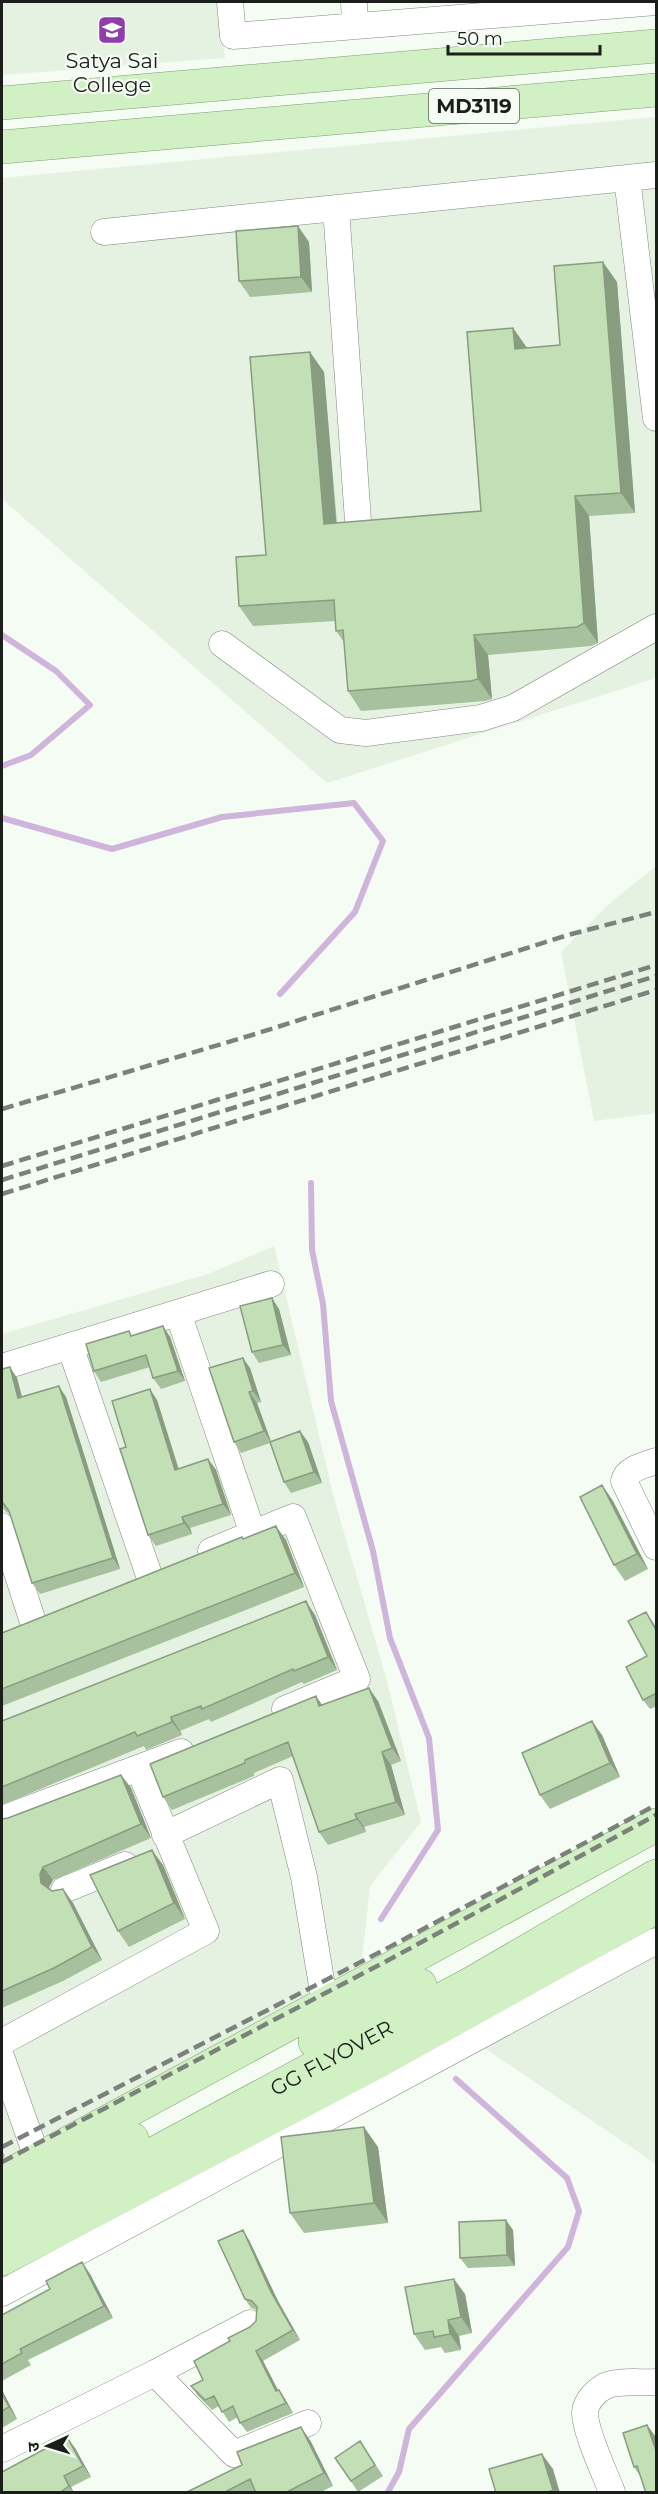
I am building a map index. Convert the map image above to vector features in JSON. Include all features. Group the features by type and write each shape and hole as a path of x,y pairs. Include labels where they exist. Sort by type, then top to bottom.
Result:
{"main road":[{"name":"MD3119","path":"2,103 657,46"},
{"name":"MD3119","path":"2,147 657,90"},
{"path":"2,2180 657,1825"},
{"path":"2,2207 214,2096 657,1856"},
{"name":"GG FLYOVER","path":"2,2235 474,1982 657,1876"},
{"name":"GG FLYOVER","path":"2,2259 375,2063 657,1908"}],"street":[{"path":"230,2 233,36 354,13 657,2"},
{"path":"104,232 657,175"},
{"path":"627,178 657,418"},
{"path":"336,208 358,521"},
{"path":"222,644 340,730 366,733 481,718 513,708 657,627"},
{"path":"2,1367 271,1284"},
{"path":"178,1313 253,1534"},
{"path":"70,1346 159,1571 293,1517 313,1599 357,1679 259,1720"},
{"path":"657,1461 625,1475 624,1481 657,1547"},
{"path":"2,1526 33,1622"},
{"path":"2,1819 139,1769 204,1742"},
{"path":"2,2042 206,1931 139,1769"},
{"path":"64,1890 167,1840 280,1780 304,1876 325,2004"},
{"path":"2,2293 104,2236 657,1941"},
{"path":"2,2059 38,2160"},
{"path":"2,2449 250,2323"},
{"path":"155,2373 234,2454 308,2423"},
{"path":"612,2493 587,2424 585,2411 591,2397 604,2387 616,2383 657,2382"}],"shaded area":[{"name":"Satya Sai College","path":"2,2 220,2 225,58 2,75"},
{"path":"656,117 656,678 327,783 2,499 2,178"},
{"path":"656,866 656,1113 594,1121 561,952 610,903"},
{"path":"274,1246 334,1498 387,1681 421,1822 370,1886 361,1969 2,2164 2,1334 208,1274"},
{"path":"656,1930 656,2164 465,2035"}],"building":[{"path":"298,226 301,277 239,281 236,231"},
{"path":"603,262 621,493 575,496 584,623 577,627 474,635 478,679 348,691 343,630 336,631 334,600 239,606 236,557 266,555 250,357 310,352 324,524 481,511 467,332 513,328 515,349 560,345 554,266"},
{"path":"272,1298 283,1345 252,1352 240,1306"},
{"path":"163,1326 178,1371 153,1378 146,1355 94,1371 86,1344 129,1331 131,1336"},
{"path":"243,1358 253,1391 249,1392 264,1431 234,1442 209,1368"},
{"path":"10,1367 18,1398 59,1386 113,1558 32,1583 9,1511 2,1502 2,1369"},
{"path":"150,1389 175,1470 208,1459 223,1504 182,1517 184,1523 148,1535 120,1449 126,1447 112,1401"},
{"path":"300,1431 314,1472 284,1482 270,1442"},
{"path":"602,1485 637,1554 614,1565 580,1497"},
{"path":"276,1526 295,1573 2,1689 2,1633 242,1537 243,1539"},
{"path":"306,1601 328,1657 294,1671 293,1669 202,1709 201,1706 171,1717 172,1722 137,1736 135,1732 2,1787 2,1721"},
{"path":"646,1612 657,1632 657,1693 643,1700 626,1667 647,1656 628,1621"},
{"path":"369,1688 392,1748 382,1752 396,1802 355,1814 357,1819 319,1832 288,1742 245,1760 245,1763 163,1797 150,1764 316,1696 319,1706"},
{"path":"592,1721 610,1763 540,1795 522,1753"},
{"path":"121,1775 141,1824 43,1867 40,1874 41,1883 52,1891 63,1889 92,1947 54,1968 2,1991 2,1819"},
{"path":"152,1850 174,1903 118,1931 90,1875"},
{"path":"364,2127 374,2203 290,2213 281,2137"},
{"path":"506,2220 507,2255 460,2258 459,2222"},
{"path":"243,2230 271,2292 293,2330 256,2351 276,2391 279,2390 286,2403 240,2423 233,2406 222,2412 214,2396 205,2400 191,2386 203,2380 194,2361 230,2341 228,2338 250,2327 256,2321 257,2307 252,2301 245,2299 218,2241"},
{"path":"82,2262 104,2306 20,2349 22,2353 2,2364 2,2315 50,2289 46,2281"},
{"path":"454,2279 461,2317 448,2320 450,2334 434,2337 433,2331 414,2334 405,2287"},
{"path":"2,2394 9,2407 2,2411"},
{"path":"647,2425 657,2453 657,2493 646,2493 637,2466 634,2467 623,2433"},
{"path":"301,2427 324,2473 285,2493 256,2493 250,2479 223,2493 185,2493 242,2465 237,2452"},
{"path":"67,2437 83,2466 64,2476 69,2486 59,2493 2,2493 2,2472"},
{"path":"360,2441 375,2465 351,2481 335,2458"},
{"path":"542,2454 553,2490 545,2493 496,2493 489,2469"}],"waterway":[{"path":"2,635 56,671 90,705 31,755 2,766"},
{"path":"2,818 112,849 222,817 354,803 383,841 355,912 280,994"},
{"path":"311,1183 312,1250 323,1304 331,1401 373,1551 390,1638 429,1738 438,1830 381,1919"},
{"path":"388,2492 399,2472 409,2429 568,2247 579,2211 567,2178 456,2079"}],"railway":[{"path":"2,1109 252,1035 568,935 656,912"},
{"path":"2,1166 656,965"},
{"path":"2,1180 656,976"},
{"path":"2,1194 656,990"},
{"path":"2,2147 380,1952 656,1805"},
{"path":"2,2162 383,1963 656,1815"}],"place":[{"name":"Satya Sai College","path":"112,30"}]}
